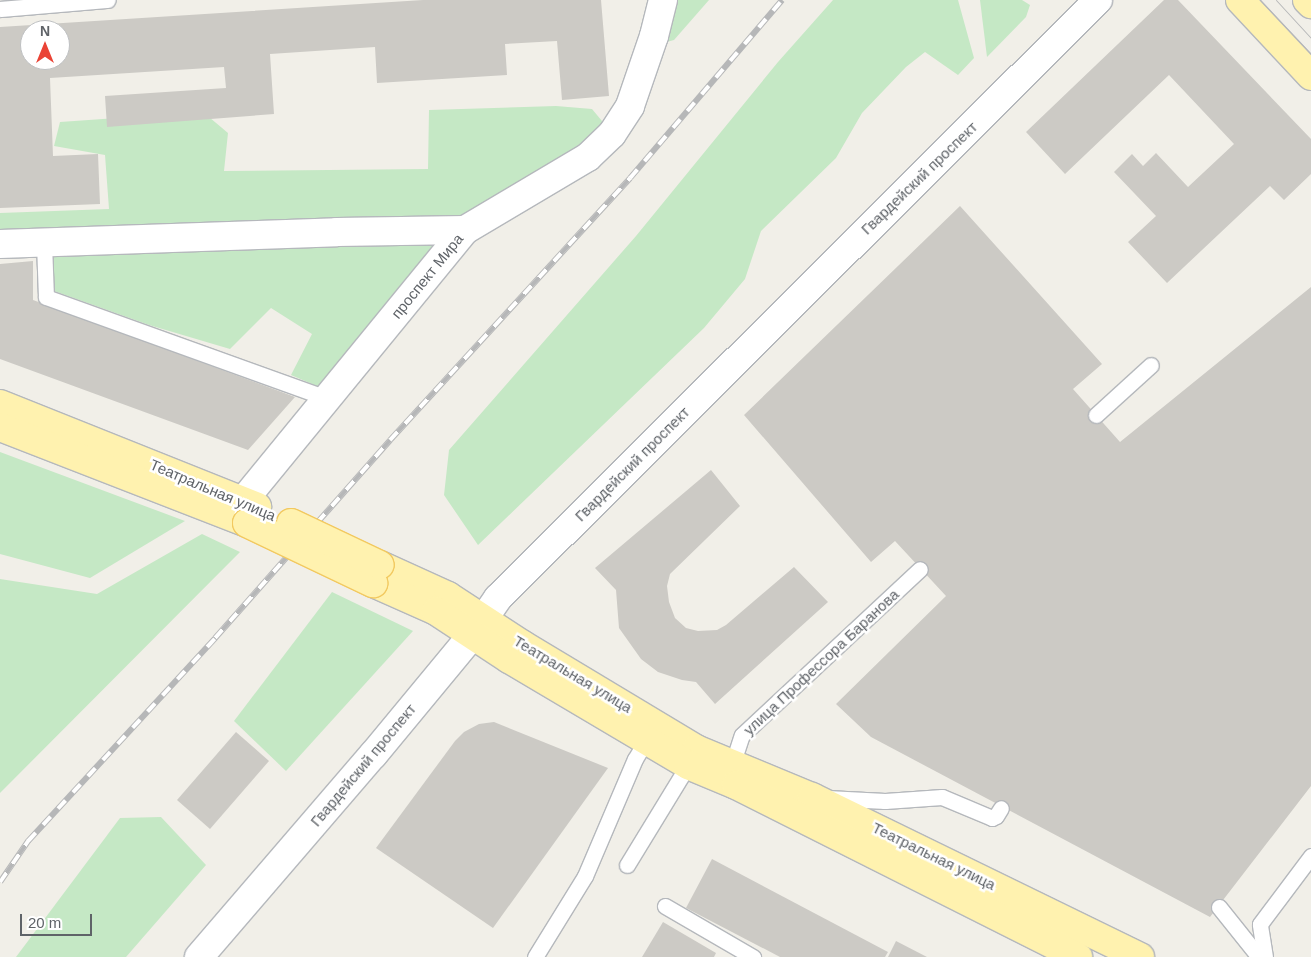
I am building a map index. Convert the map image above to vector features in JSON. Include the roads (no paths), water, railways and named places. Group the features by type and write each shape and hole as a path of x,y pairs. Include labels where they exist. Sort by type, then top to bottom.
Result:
{"main road":[{"name":"проспект Мира","path":"249,511 327,398 465,230 588,157 612,134 630,106 654,36 663,0"},
{"name":"Гвардейский проспект","path":"199,957 373,755 478,627 498,598 1098,0"},
{"path":"1240,0 1311,76"},
{"path":"1307,0 1311,4"},
{"path":"0,244 338,232 465,230"},
{"name":"Театральная улица","path":"0,404 249,511 376,574 448,596 510,659 646,741 688,765 736,785 1078,957"},
{"name":"Театральная улица","path":"0,427 249,511"},
{"name":"Театральная улица","path":"478,627 696,749 733,762 812,797 1140,957"}],"lane":[{"path":"0,9 108,0"},
{"path":"44,243 46,297 327,398"},
{"path":"1096,415 1151,365"},
{"name":"улица Профессора Баранова","path":"733,762 742,734 920,569"},
{"path":"535,957 585,876 635,759 646,741"},
{"path":"627,864 688,765"},
{"path":"812,797 885,801 942,797 992,818 996,816 1001,808"},
{"path":"1265,957 1260,924 1311,856"},
{"path":"665,906 753,957"},
{"path":"1219,906 1259,957"}],"tram line":[{"path":"1260,0 1311,54"},
{"path":"1276,0 1311,38"}],"railway":[{"path":"0,882 28,841 215,638 390,440 630,178 782,0"}]}
